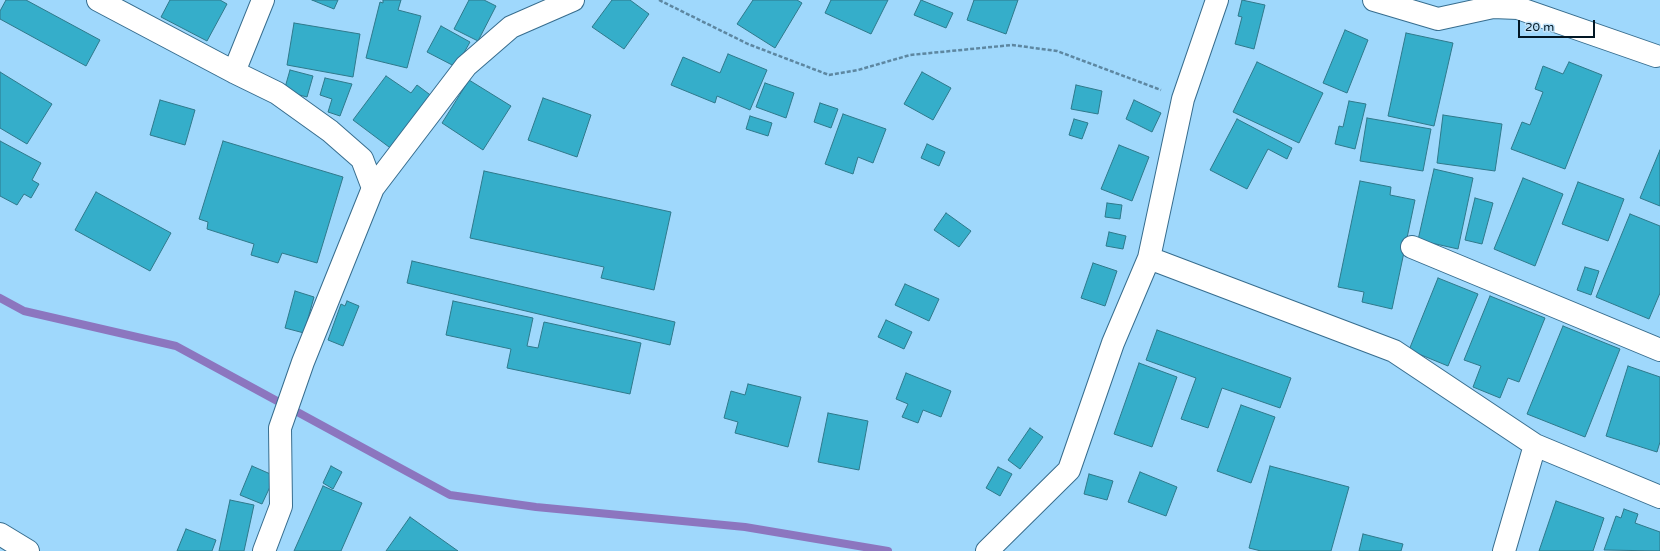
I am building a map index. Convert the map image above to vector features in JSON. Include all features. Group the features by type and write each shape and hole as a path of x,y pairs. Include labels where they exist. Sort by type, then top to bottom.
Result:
{"main road":[{"path":"98,0 277,93 330,131 362,159 374,188"},
{"path":"234,72 263,0"},
{"path":"264,551 281,506 280,428 303,362 374,188 466,66 511,27 572,0"},
{"path":"987,551 1069,470 1113,343 1149,258 1183,98 1217,0"},
{"path":"1374,0 1438,19 1495,3 1518,8 1656,56"},
{"path":"1412,247 1660,350"},
{"path":"1149,258 1394,351 1535,446 1660,497"},
{"path":"1504,551 1535,446"},
{"path":"0,534 28,551"}],"path":[{"path":"659,0 748,44 829,75 858,70 910,55 1012,45 1057,51 1183,98"}],"building":[{"path":"6,0 26,0 100,40 86,66 0,19 0,11"},
{"path":"170,0 220,0 227,4 207,41 161,17"},
{"path":"312,0 338,0 334,9"},
{"path":"383,0 401,0 398,10 421,16 407,68 366,58 380,2 383,3"},
{"path":"469,0 484,0 496,6 478,41 454,29"},
{"path":"612,0 630,0 649,14 624,49 592,27"},
{"path":"753,0 797,0 802,3 775,48 737,24"},
{"path":"831,0 888,0 871,34 825,13"},
{"path":"921,0 953,13 946,28 914,15"},
{"path":"974,0 1018,0 1006,34 967,20"},
{"path":"1242,0 1265,5 1254,49 1235,44 1242,17 1238,16"},
{"path":"294,23 360,34 353,77 287,65"},
{"path":"441,26 470,42 456,67 427,52"},
{"path":"1345,30 1368,40 1347,93 1323,83"},
{"path":"1406,33 1453,43 1434,126 1388,116"},
{"path":"728,54 767,70 750,110 717,96 715,103 671,85 683,57 720,73"},
{"path":"1257,62 1323,93 1299,143 1233,112"},
{"path":"1569,62 1602,75 1565,169 1511,149 1522,122 1530,125 1543,92 1535,89 1543,66 1563,74"},
{"path":"290,70 313,76 307,97 284,91"},
{"path":"0,72 52,104 27,144 0,128"},
{"path":"922,72 951,88 933,120 904,104"},
{"path":"386,76 411,93 417,85 433,97 393,150 353,120"},
{"path":"325,78 352,84 340,116 328,112 332,99 320,95"},
{"path":"469,80 511,106 483,150 442,123"},
{"path":"765,83 794,93 786,118 756,107"},
{"path":"1076,85 1102,91 1098,114 1071,109"},
{"path":"543,98 591,115 577,157 528,140"},
{"path":"160,100 195,110 185,145 150,135"},
{"path":"1134,100 1161,113 1152,132 1126,119"},
{"path":"1349,101 1366,104 1355,149 1335,144 1339,126 1343,127"},
{"path":"820,103 838,109 831,128 814,122"},
{"path":"843,114 886,129 873,163 858,157 853,174 825,164"},
{"path":"1443,115 1502,124 1495,171 1437,163"},
{"path":"750,116 772,123 768,136 746,129"},
{"path":"1367,118 1431,129 1423,171 1360,161"},
{"path":"1074,119 1088,123 1082,139 1069,135"},
{"path":"1237,119 1292,148 1287,159 1268,149 1247,189 1210,170"},
{"path":"0,141 41,163 32,180 39,184 31,198 24,194 17,205 0,196"},
{"path":"223,141 343,177 317,263 282,253 278,263 251,255 254,244 207,229 208,222 199,219"},
{"path":"927,144 945,152 939,166 921,158"},
{"path":"1119,145 1149,157 1132,201 1101,189"},
{"path":"1660,150 1660,206 1640,198"},
{"path":"1434,169 1473,178 1458,249 1418,240"},
{"path":"484,171 671,212 654,290 601,278 604,267 470,238"},
{"path":"1523,178 1563,194 1535,266 1494,249"},
{"path":"1360,181 1391,187 1390,195 1415,200 1392,309 1362,302 1364,292 1338,287"},
{"path":"1578,182 1624,199 1608,241 1562,224"},
{"path":"96,192 171,233 150,271 75,230"},
{"path":"1475,198 1493,203 1482,244 1465,240"},
{"path":"1107,203 1122,205 1120,219 1105,217"},
{"path":"946,213 971,231 959,247 934,230"},
{"path":"1630,214 1660,226 1660,293 1649,319 1596,297"},
{"path":"1109,232 1126,236 1123,249 1106,246"},
{"path":"412,261 675,322 670,345 407,283"},
{"path":"1093,263 1117,271 1105,306 1081,298"},
{"path":"1585,267 1599,271 1591,295 1577,290"},
{"path":"1438,278 1478,294 1448,366 1409,350"},
{"path":"905,284 939,299 929,321 895,305"},
{"path":"295,291 314,297 304,333 285,328"},
{"path":"1490,296 1545,318 1519,382 1508,378 1500,398 1473,387 1481,366 1464,360"},
{"path":"347,301 359,306 343,346 328,340 341,304 345,306"},
{"path":"453,301 533,318 527,346 538,348 544,322 641,343 630,394 507,368 511,349 446,335"},
{"path":"886,320 912,332 904,349 878,337"},
{"path":"1563,326 1620,349 1585,437 1527,414"},
{"path":"1157,330 1291,378 1280,408 1222,388 1208,428 1181,419 1196,378 1146,360"},
{"path":"1139,363 1177,377 1152,447 1114,434"},
{"path":"1628,366 1660,377 1660,442 1657,452 1606,436"},
{"path":"906,373 951,391 941,417 923,410 918,423 902,417 908,404 896,399"},
{"path":"748,384 801,397 788,447 735,433 738,422 724,418 731,391 745,395"},
{"path":"1241,405 1275,417 1251,483 1217,471"},
{"path":"828,413 868,421 859,470 818,462"},
{"path":"1030,428 1043,437 1020,469 1008,460"},
{"path":"252,466 275,476 262,504 240,495"},
{"path":"331,466 342,472 333,489 323,483"},
{"path":"1270,466 1349,487 1331,551 1261,551 1249,548"},
{"path":"998,467 1012,474 1000,496 986,488"},
{"path":"1140,472 1177,487 1166,516 1128,502"},
{"path":"1089,474 1113,481 1107,500 1084,494"},
{"path":"323,486 362,503 341,551 294,551"},
{"path":"230,500 254,505 244,551 219,551"},
{"path":"1556,501 1604,518 1593,551 1539,551"},
{"path":"1624,509 1638,514 1635,523 1660,532 1660,551 1604,550 1616,516 1621,518"},
{"path":"410,517 458,551 386,551"},
{"path":"186,529 216,540 212,551 177,551"},
{"path":"1363,534 1403,544 1401,551 1359,551"}],"waterway":[{"path":"0,298 24,311 176,346 450,495 536,507 745,527 888,551"}]}
